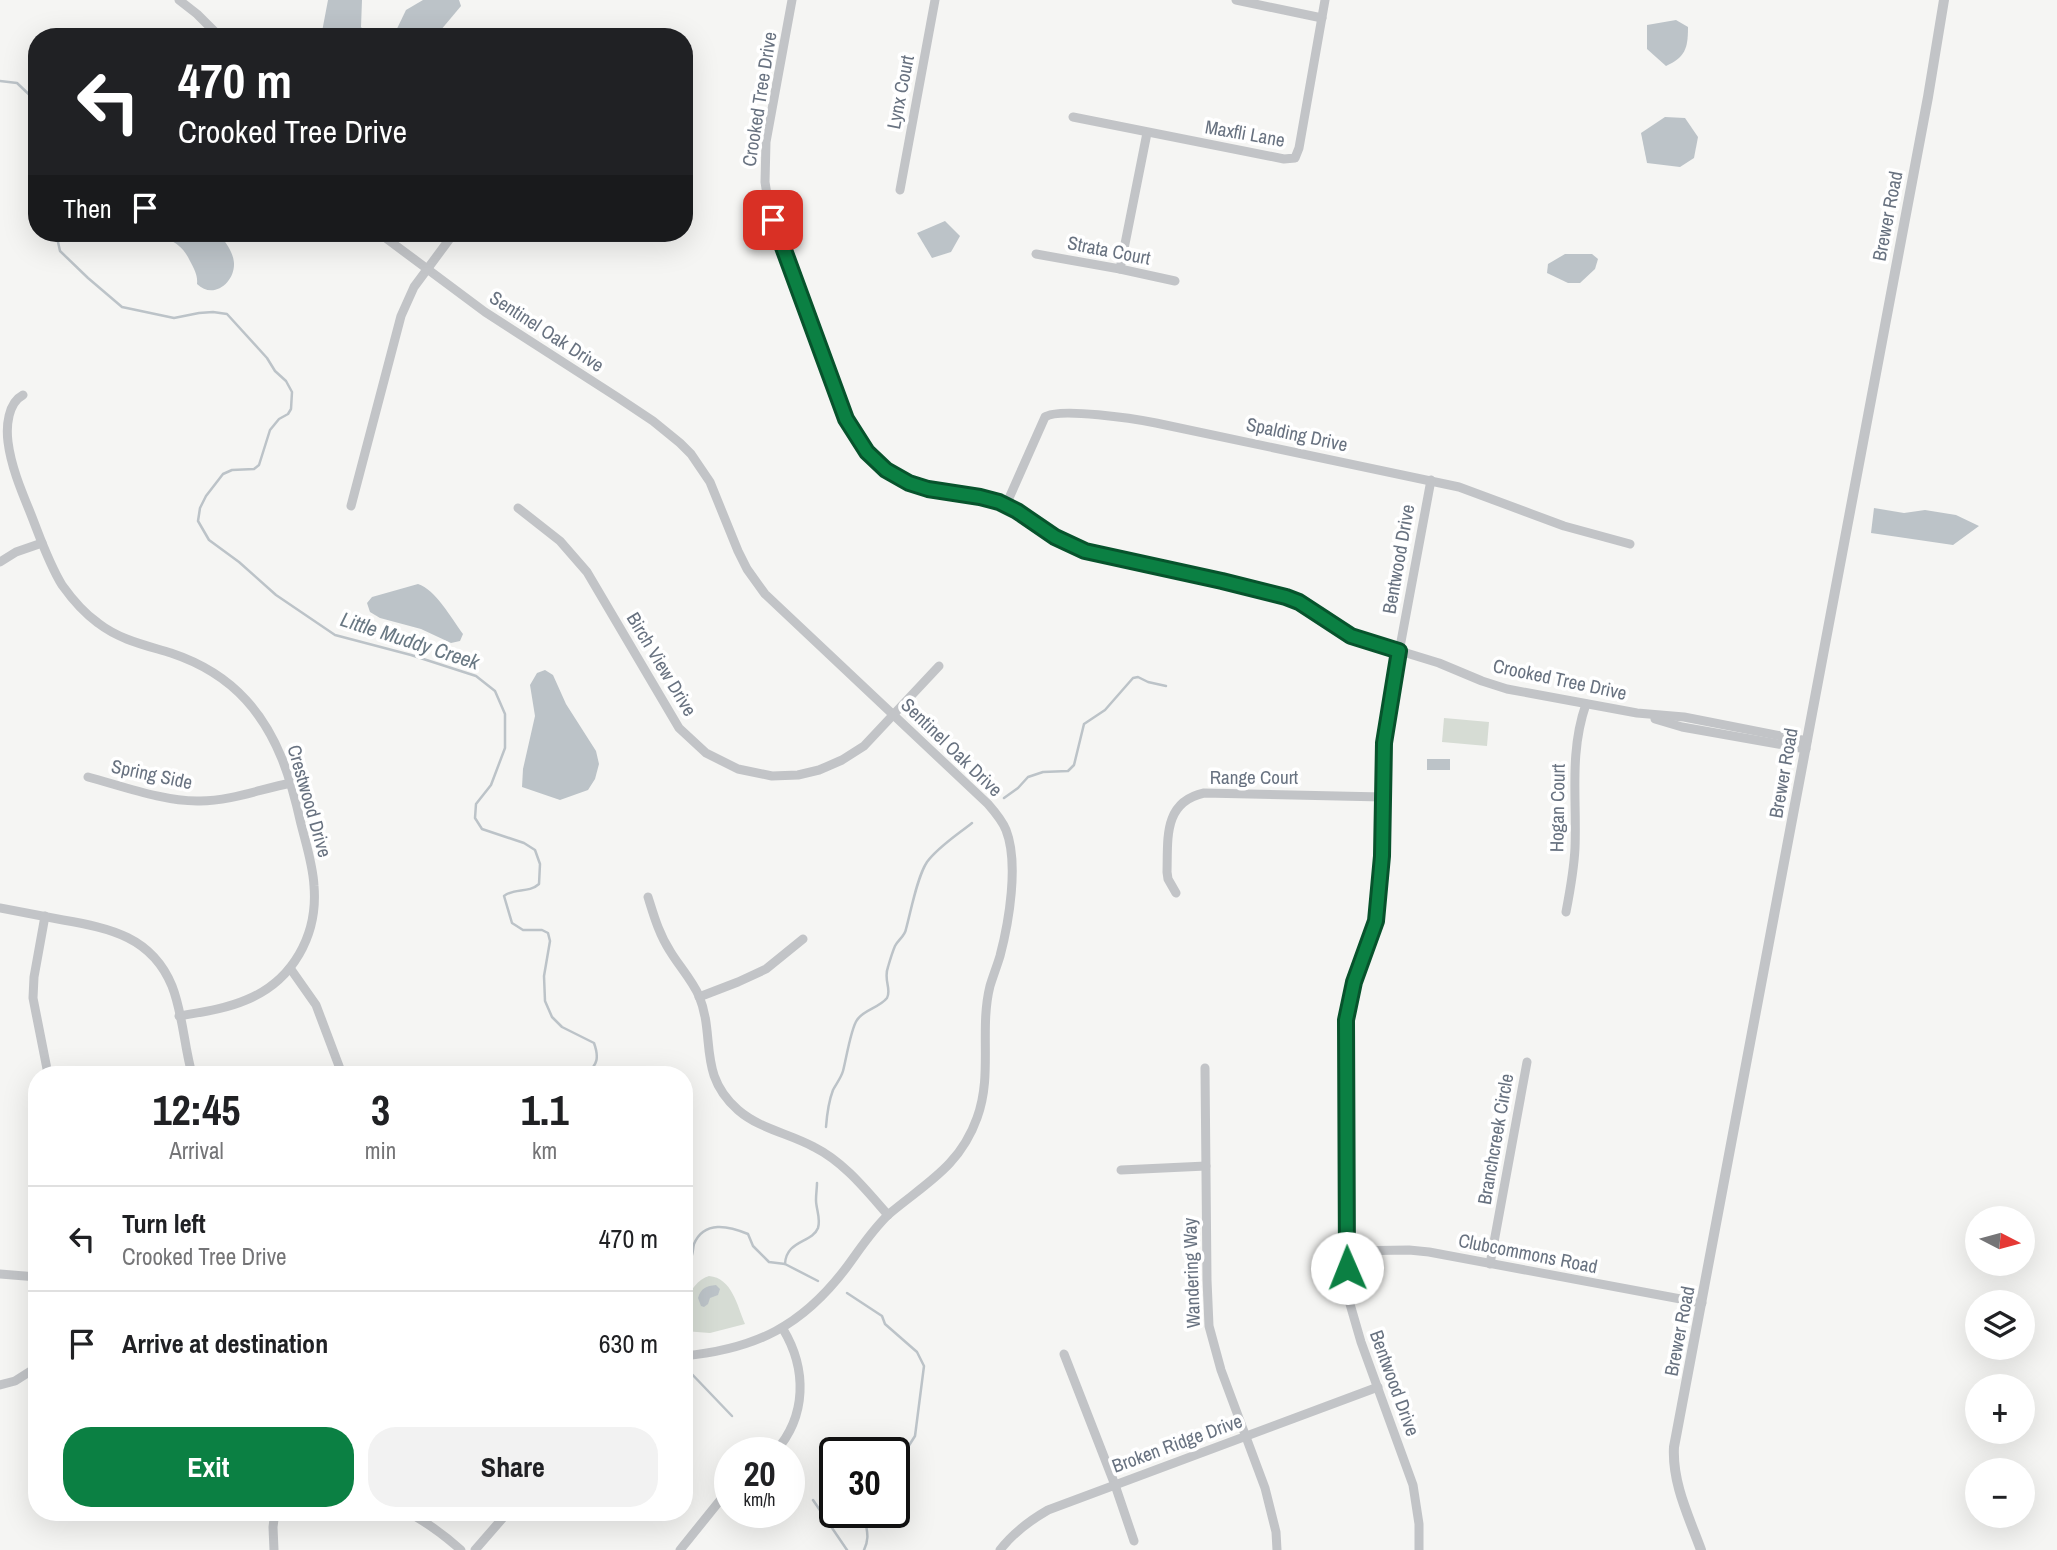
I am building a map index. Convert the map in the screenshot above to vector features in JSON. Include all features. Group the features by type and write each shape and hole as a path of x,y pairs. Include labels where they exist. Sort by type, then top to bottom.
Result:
{"street":[{"path":"179,0 211,28"},
{"name":"Crooked Tree Drive","path":"792,0 766,142 765,181 773,220 846,419 867,452 881,466 897,477 928,489 980,497 1006,505 1055,537 1085,551 1286,597 1299,602 1351,636 1439,663 1507,689 1637,713 1684,717 1807,745"},
{"name":"Lynx Court","path":"900,190 935,0"},
{"path":"1236,0 1322,18"},
{"name":"Maxfli Lane","path":"1073,117 1284,159 1295,158 1325,0"},
{"name":"Brewer Road","path":"1701,1550 1678,1485 1674,1458 1677,1433 1944,0"},
{"path":"1120,269 1147,133"},
{"name":"Sentinel Oak Drive","path":"391,242 510,329 653,421 680,443 710,482 738,551 755,582 788,617 995,813 1006,830 1012,851 1012,885 1000,954 988,999 986,1080 976,1121 960,1150 944,1171 888,1215 812,1306 783,1329 726,1350 693,1355"},
{"path":"351,506 401,316 408,298 447,242"},
{"name":"Strata Court","path":"1036,254 1175,281"},
{"name":"Crestwood Drive","path":"23,395 16,398 11,408 7,428 8,441 15,471 42,543 69,594 96,622 120,637 199,665 236,690 267,727 282,756 291,783 312,871 315,904 306,942 290,968 269,988 246,1000 180,1016"},
{"name":"Spalding Drive","path":"1006,505 1045,417 1051,413 1066,413 1143,420 1431,480 1484,495 1583,533 1630,544"},
{"name":"Bentwood Drive","path":"1419,1550 1419,1524 1413,1485 1352,1317 1347,1285 1346,1020 1354,982 1376,921 1380,889 1384,743 1431,480"},
{"name":"Birch View Drive","path":"518,508 560,541 578,560 679,728 715,759 738,769 762,775 809,773 853,754 939,666"},
{"path":"0,562 16,552 42,543"},
{"name":"Hogan Court","path":"1566,912 1575,847 1575,748 1586,704"},
{"name":"Spring Side","path":"88,777 159,796 198,802 291,783"},
{"name":"Range Court","path":"1176,893 1167,872 1170,824 1180,806 1191,797 1204,793 1382,797"},
{"path":"648,897 662,938 699,997 704,1015 708,1057 717,1082 729,1101 757,1124 802,1141 830,1156 852,1175 888,1215"},
{"path":"0,908 108,928 134,940 151,955 166,975 175,996 190,1066"},
{"path":"45,916 33,998 46,1066"},
{"path":"699,997 766,969 803,939"},
{"path":"290,968 316,1005 339,1066"},
{"name":"Branchcreek Circle","path":"1490,1264 1527,1062"},
{"name":"Wandering Way","path":"1205,1068 1209,1326 1221,1370 1271,1507 1277,1550"},
{"path":"1121,1170 1206,1166"},
{"name":"Clubcommons Road","path":"1346,1251 1409,1250 1702,1303"},
{"path":"0,1274 28,1276"},
{"path":"783,1329 795,1355 801,1380 794,1423 786,1437"},
{"path":"1064,1354 1134,1541"},
{"path":"0,1385 15,1381 28,1373"},
{"name":"Broken Ridge Drive","path":"1000,1550 1016,1532 1039,1515 1072,1500 1378,1387"},
{"path":"680,1550 714,1508"},
{"path":"274,1521 274,1550"},
{"path":"425,1521 461,1550"},
{"path":"475,1550 500,1521"}],"shaded area":[{"path":"328,0 362,0 362,28 323,28"},
{"path":"423,0 459,0 461,6 443,28 397,28 406,10"},
{"path":"1676,20 1688,27 1686,47 1681,56 1666,66 1647,49 1647,25"},
{"path":"1665,117 1685,118 1698,137 1694,158 1680,167 1647,163 1641,133"},
{"path":"945,221 960,236 951,252 932,258 917,233"},
{"path":"172,242 225,242 234,263 227,283 216,290 203,289 197,284 194,269 186,253"},
{"path":"1565,254 1592,254 1598,259 1595,269 1580,283 1568,283 1547,273 1548,264"},
{"path":"1874,508 1904,513 1925,510 1956,515 1979,526 1953,545 1871,533"},
{"path":"418,584 437,598 463,634 460,641 451,643 421,629 380,618 370,612 367,603 372,597"},
{"path":"545,670 553,675 566,704 596,751 599,764 595,779 588,790 560,800 522,787 523,769 535,716 530,685 537,673"},
{"path":"1444,718 1489,722 1487,746 1442,742"},
{"path":"1427,759 1450,759 1450,770 1427,770"},
{"path":"705,1278 717,1278 728,1287 745,1324 710,1333 693,1332 693,1288"},
{"path":"716,1285 720,1289 718,1295 710,1298 704,1307 701,1306 698,1298 702,1290"}],"waterway":[{"name":"Little Muddy Creek","path":"0,81 17,83 28,93"},
{"name":"Little Muddy Creek","path":"58,242 60,251 122,307 174,318 199,313 227,314 267,358 292,392 291,409 270,430 259,465 254,469 232,470 223,474 206,496 198,521 209,540 276,595 335,635 476,676 495,691 505,714 505,748 491,785 476,804 475,818 482,829 524,843 535,850 540,864 539,884 504,896 512,923 523,930 542,930 548,933 550,941 544,976 545,1001 552,1017 562,1027 594,1043 597,1052 593,1066"},
{"path":"1004,798 1028,777 1043,772 1068,771 1074,765 1084,724 1105,710 1133,678 1138,677 1166,686"},
{"path":"826,1127 830,1099 843,1071 855,1024 863,1014 887,998 888,967 895,946 905,931 923,868 937,851 972,823"},
{"path":"785,1264 790,1250 810,1237 818,1228 817,1183"},
{"name":"Little Muddy Creek","path":"693,1249 698,1236 704,1231 718,1227 733,1229 748,1234 753,1246 769,1262 785,1264 818,1281"},
{"name":"Little Muddy Creek","path":"847,1293 882,1316 885,1324 917,1352 924,1366 915,1436 910,1444"},
{"path":"693,1375 732,1416"},
{"path":"813,1500 847,1550"},
{"name":"Little Muddy Creek","path":"864,1550 867,1528"}],"route":[{"path":"773,220 846,419 867,452 886,470 909,483 928,489 999,502 1066,544 1091,553 1286,597 1299,602 1351,636 1399,651 1384,743 1382,856 1376,921 1354,982 1346,1020 1347,1268"}]}
